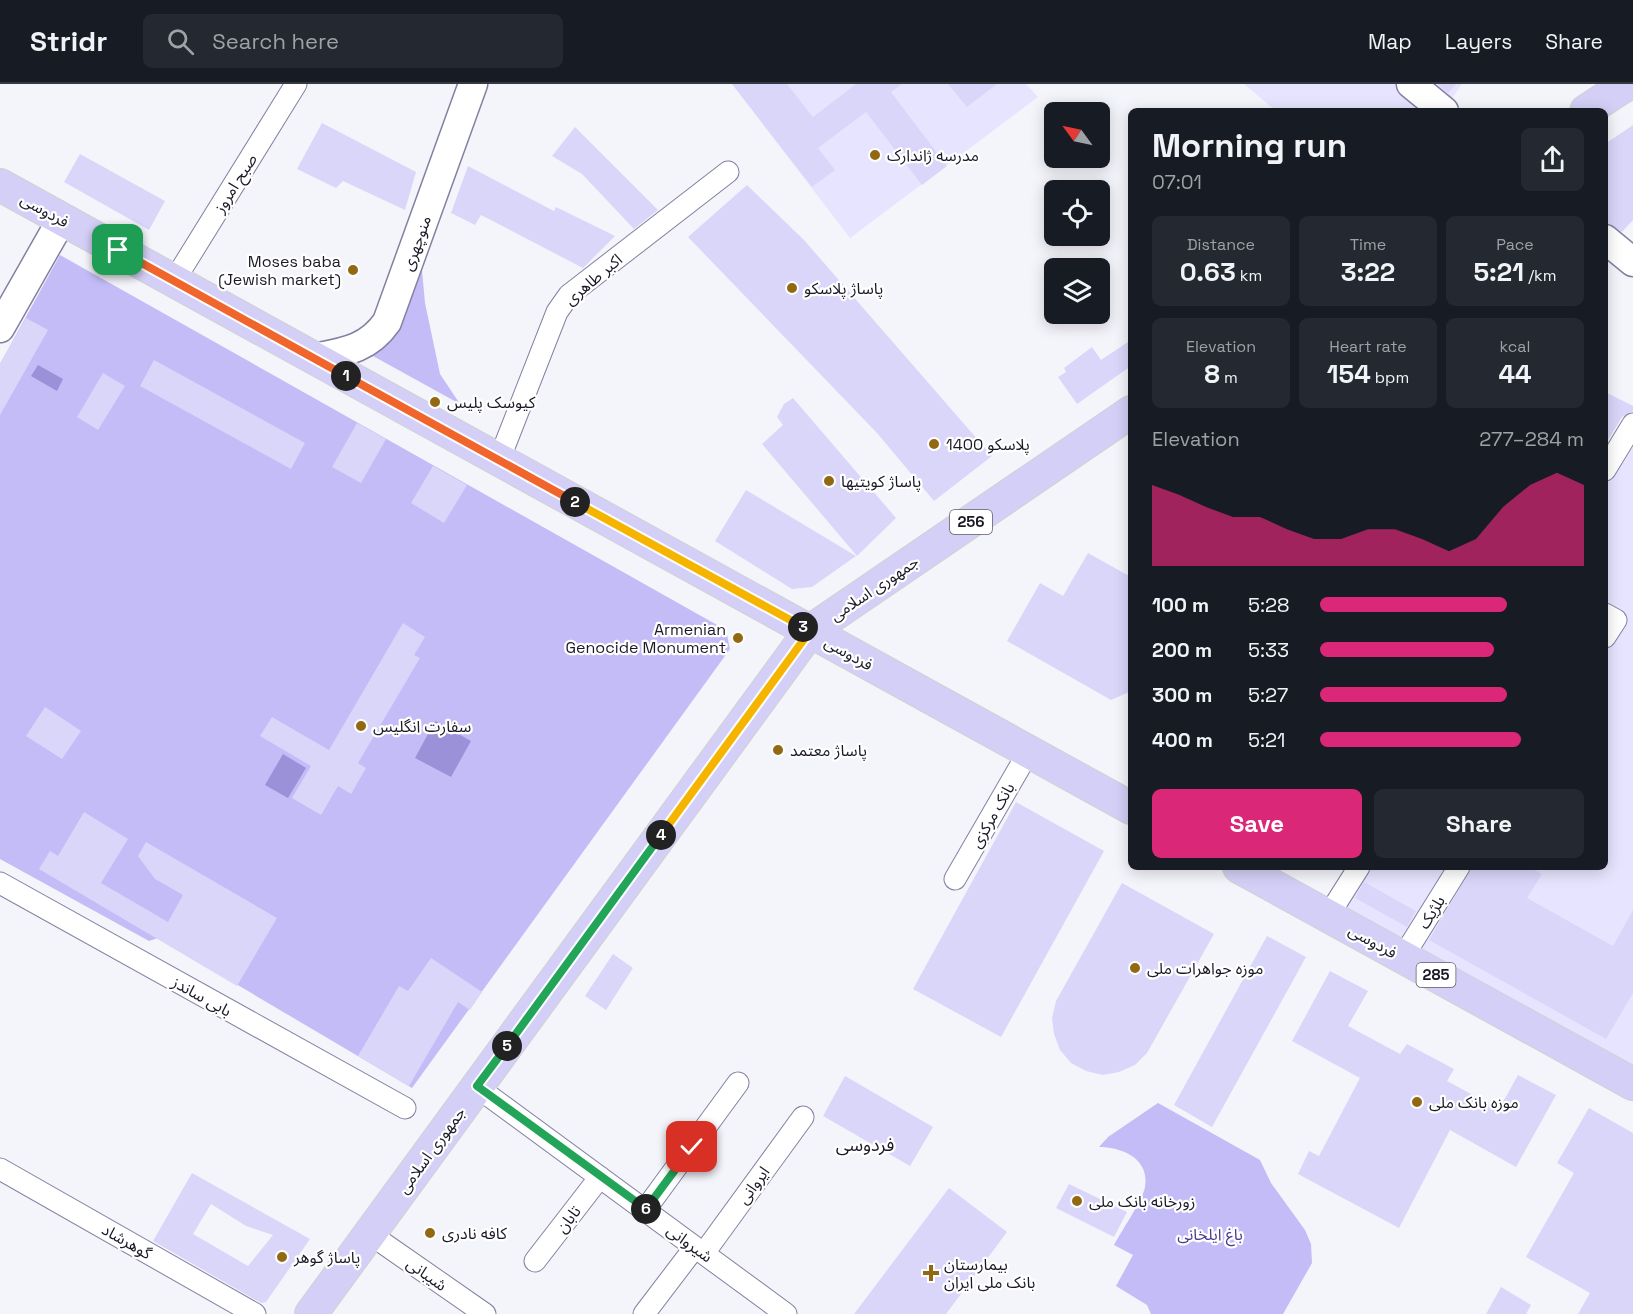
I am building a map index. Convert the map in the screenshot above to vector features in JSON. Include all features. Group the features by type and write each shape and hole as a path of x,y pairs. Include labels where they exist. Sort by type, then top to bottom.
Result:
{"main road":[{"path":"1591,108 1627,84"},
{"name":"فردوسی","path":"0,185 1128,806"},
{"name":"جمهوری اسلامی","path":"311,1314 810,631 1128,414"},
{"name":"فردوسی","path":"1245,870 1633,1084"}],"street":[{"name":"صبح امروز","path":"174,281 296,84"},
{"name":"منوچهری","path":"314,358 366,344 377,336 387,322 473,84"},
{"path":"1411,84 1440,108"},
{"name":"اکبر طاهری","path":"499,460 557,312 568,295 728,172"},
{"path":"0,328 62,219"},
{"path":"1608,241 1633,262"},
{"path":"1608,459 1633,424"},
{"path":"1608,616 1616,620 1608,632"},
{"name":"بانک مرکزی","path":"955,879 1029,752"},
{"path":"1329,916 1357,870"},
{"name":"بلژیک","path":"1403,957 1458,870"},
{"name":"بابی ساندز","path":"0,883 405,1108"},
{"path":"645,1210 738,1083"},
{"name":"شیروانی","path":"477,1086 786,1314"},
{"name":"ایروانی","path":"644,1314 700,1250 803,1117"},
{"name":"گوهرشاد","path":"0,1169 255,1314"},
{"name":"تابان","path":"536,1261 600,1177"},
{"name":"شیبانی","path":"370,1234 485,1314"}],"shaded area":[{"name":"مدرسه ژاندارک","path":"732,84 1026,84 1038,97 850,238"},
{"path":"1244,84 1462,84 1445,108 1272,108"},
{"path":"38,365 63,379 57,391 31,376"},
{"path":"1633,424 1633,1084 1329,916 1357,870 1608,870 1608,464"},
{"path":"435,721 471,741 451,777 415,758"},
{"path":"283,754 306,768 288,798 265,785"}],"green space":[{"path":"60,255 726,630 730,649 412,1088 158,938 149,941 0,859 0,364"},
{"path":"422,270 425,303 440,374 460,404 373,356 396,334"},
{"name":"باغ ایلخانی","path":"1158,1103 1260,1160 1271,1183 1305,1230 1311,1244 1312,1263 1283,1314 1151,1314 1147,1305 1116,1286 1133,1255 1114,1245 1140,1199 1145,1187 1145,1177 1143,1169 1132,1156 1116,1149 1099,1147 1108,1137"}],"building":[{"path":"732,84 787,84 813,117 856,84 902,84 891,92 947,166 922,185 866,112 818,148 835,170 812,187"},
{"path":"948,84 997,84 967,107"},
{"path":"1437,84 1456,84 1448,93"},
{"path":"322,123 416,172 405,210 343,181 336,188 297,169"},
{"path":"1633,125 1633,220 1622,232 1608,225 1608,142"},
{"path":"575,127 658,210 634,229 582,174 552,156"},
{"path":"80,154 165,201 149,230 64,182"},
{"path":"468,166 554,211 556,207 615,236 583,268 481,215 475,225 451,213"},
{"name":"پاساژ پلاسکو","path":"747,185 804,240 992,456 934,501 877,433 688,237"},
{"path":"26,318 48,330 0,415 0,364"},
{"path":"1128,342 1128,368 1077,404 1058,377 1066,372 1064,368 1092,347 1101,360"},
{"path":"154,360 305,443 291,469 140,386"},
{"path":"103,373 125,386 98,430 77,417"},
{"path":"1608,394 1633,406 1633,411 1622,417 1608,440"},
{"name":"پاساژ کویتیها","path":"793,398 896,518 857,556 762,444 783,425 777,417 784,404"},
{"path":"357,423 386,439 361,483 332,467"},
{"path":"433,466 467,485 444,523 411,503"},
{"path":"746,490 856,556 812,587 792,589 715,541"},
{"path":"1088,553 1128,575 1128,692 1111,700 1007,641 1040,583 1063,596"},
{"name":"سفارت انگلیس","path":"403,623 425,637 414,655 420,658 358,763 366,768 351,794 338,786 321,815 292,798 311,766 260,736 272,717 329,750"},
{"path":"45,707 81,731 62,759 26,736"},
{"path":"1016,802 1104,851 1001,1037 913,989"},
{"path":"84,812 128,839 101,883 168,922 183,895 155,879 138,856 146,842 277,918 237,986 39,869 50,851 58,856"},
{"path":"1470,870 1535,870 1542,874 1527,898 1613,946 1633,910 1633,993 1606,1039 1429,940"},
{"path":"1364,882 1416,911 1407,927 1355,898"},
{"name":"موزه جواهرات ملی","path":"1122,883 1214,934 1147,1053 1135,1065 1119,1072 1103,1075 1086,1071 1071,1063 1060,1050 1054,1034 1052,1018 1056,1001"},
{"path":"1267,936 1306,957 1212,1127 1174,1105"},
{"path":"613,954 633,968 606,1010 585,996"},
{"path":"431,958 482,992 470,1010 458,1002 409,1086 358,1056 399,986 408,991"},
{"name":"موزه بانک ملی","path":"1330,971 1368,991 1348,1026 1400,1054 1407,1044 1454,1069 1447,1081 1499,1109 1518,1075 1556,1095 1516,1167 1450,1130 1399,1228 1298,1174 1309,1151 1319,1156 1360,1078 1292,1041"},
{"path":"845,1076 933,1127 910,1166 823,1116"},
{"path":"1589,1108 1633,1133 1633,1314 1578,1314 1590,1293 1526,1257 1574,1173 1557,1163"},
{"path":"192,1173 310,1239 266,1302 261,1303 153,1241","holes":["211,1204 246,1226 273,1235 248,1266 193,1234"]},
{"path":"1069,1184 1127,1212 1114,1237 1056,1208"},
{"name":"بیمارستان بانک ملی ایران","path":"949,1188 1007,1232 946,1314 854,1314"},
{"path":"1501,1287 1531,1305 1526,1314 1486,1314"}],"place":[{"name":"مدرسه ژاندارک","path":"875,155"},
{"name":"Moses baba (Jewish market)","path":"353,270"},
{"name":"پاساژ پلاسکو","path":"792,288"},
{"name":"کیوسک پلیس","path":"435,402"},
{"name":"پلاسکو 1400","path":"934,444"},
{"name":"پاساژ کویتیها","path":"829,481"},
{"name":"Armenian Genocide Monument","path":"738,638"},
{"name":"سفارت انگلیس","path":"361,726"},
{"name":"پاساژ معتمد","path":"778,750"},
{"name":"موزه جواهرات ملی","path":"1135,968"},
{"name":"موزه بانک ملی","path":"1417,1102"},
{"name":"زورخانه بانک ملی","path":"1077,1201"},
{"name":"کافه نادری","path":"430,1233"},
{"name":"پاساژ گوهر","path":"282,1257"},
{"name":"بیمارستان بانک ملی ایران","path":"931,1273"}],"district":[{"name":"فردوسی","path":"865,1145"}],"route":[{"path":"118,250 810,631 477,1086 645,1210 692,1147"}]}
